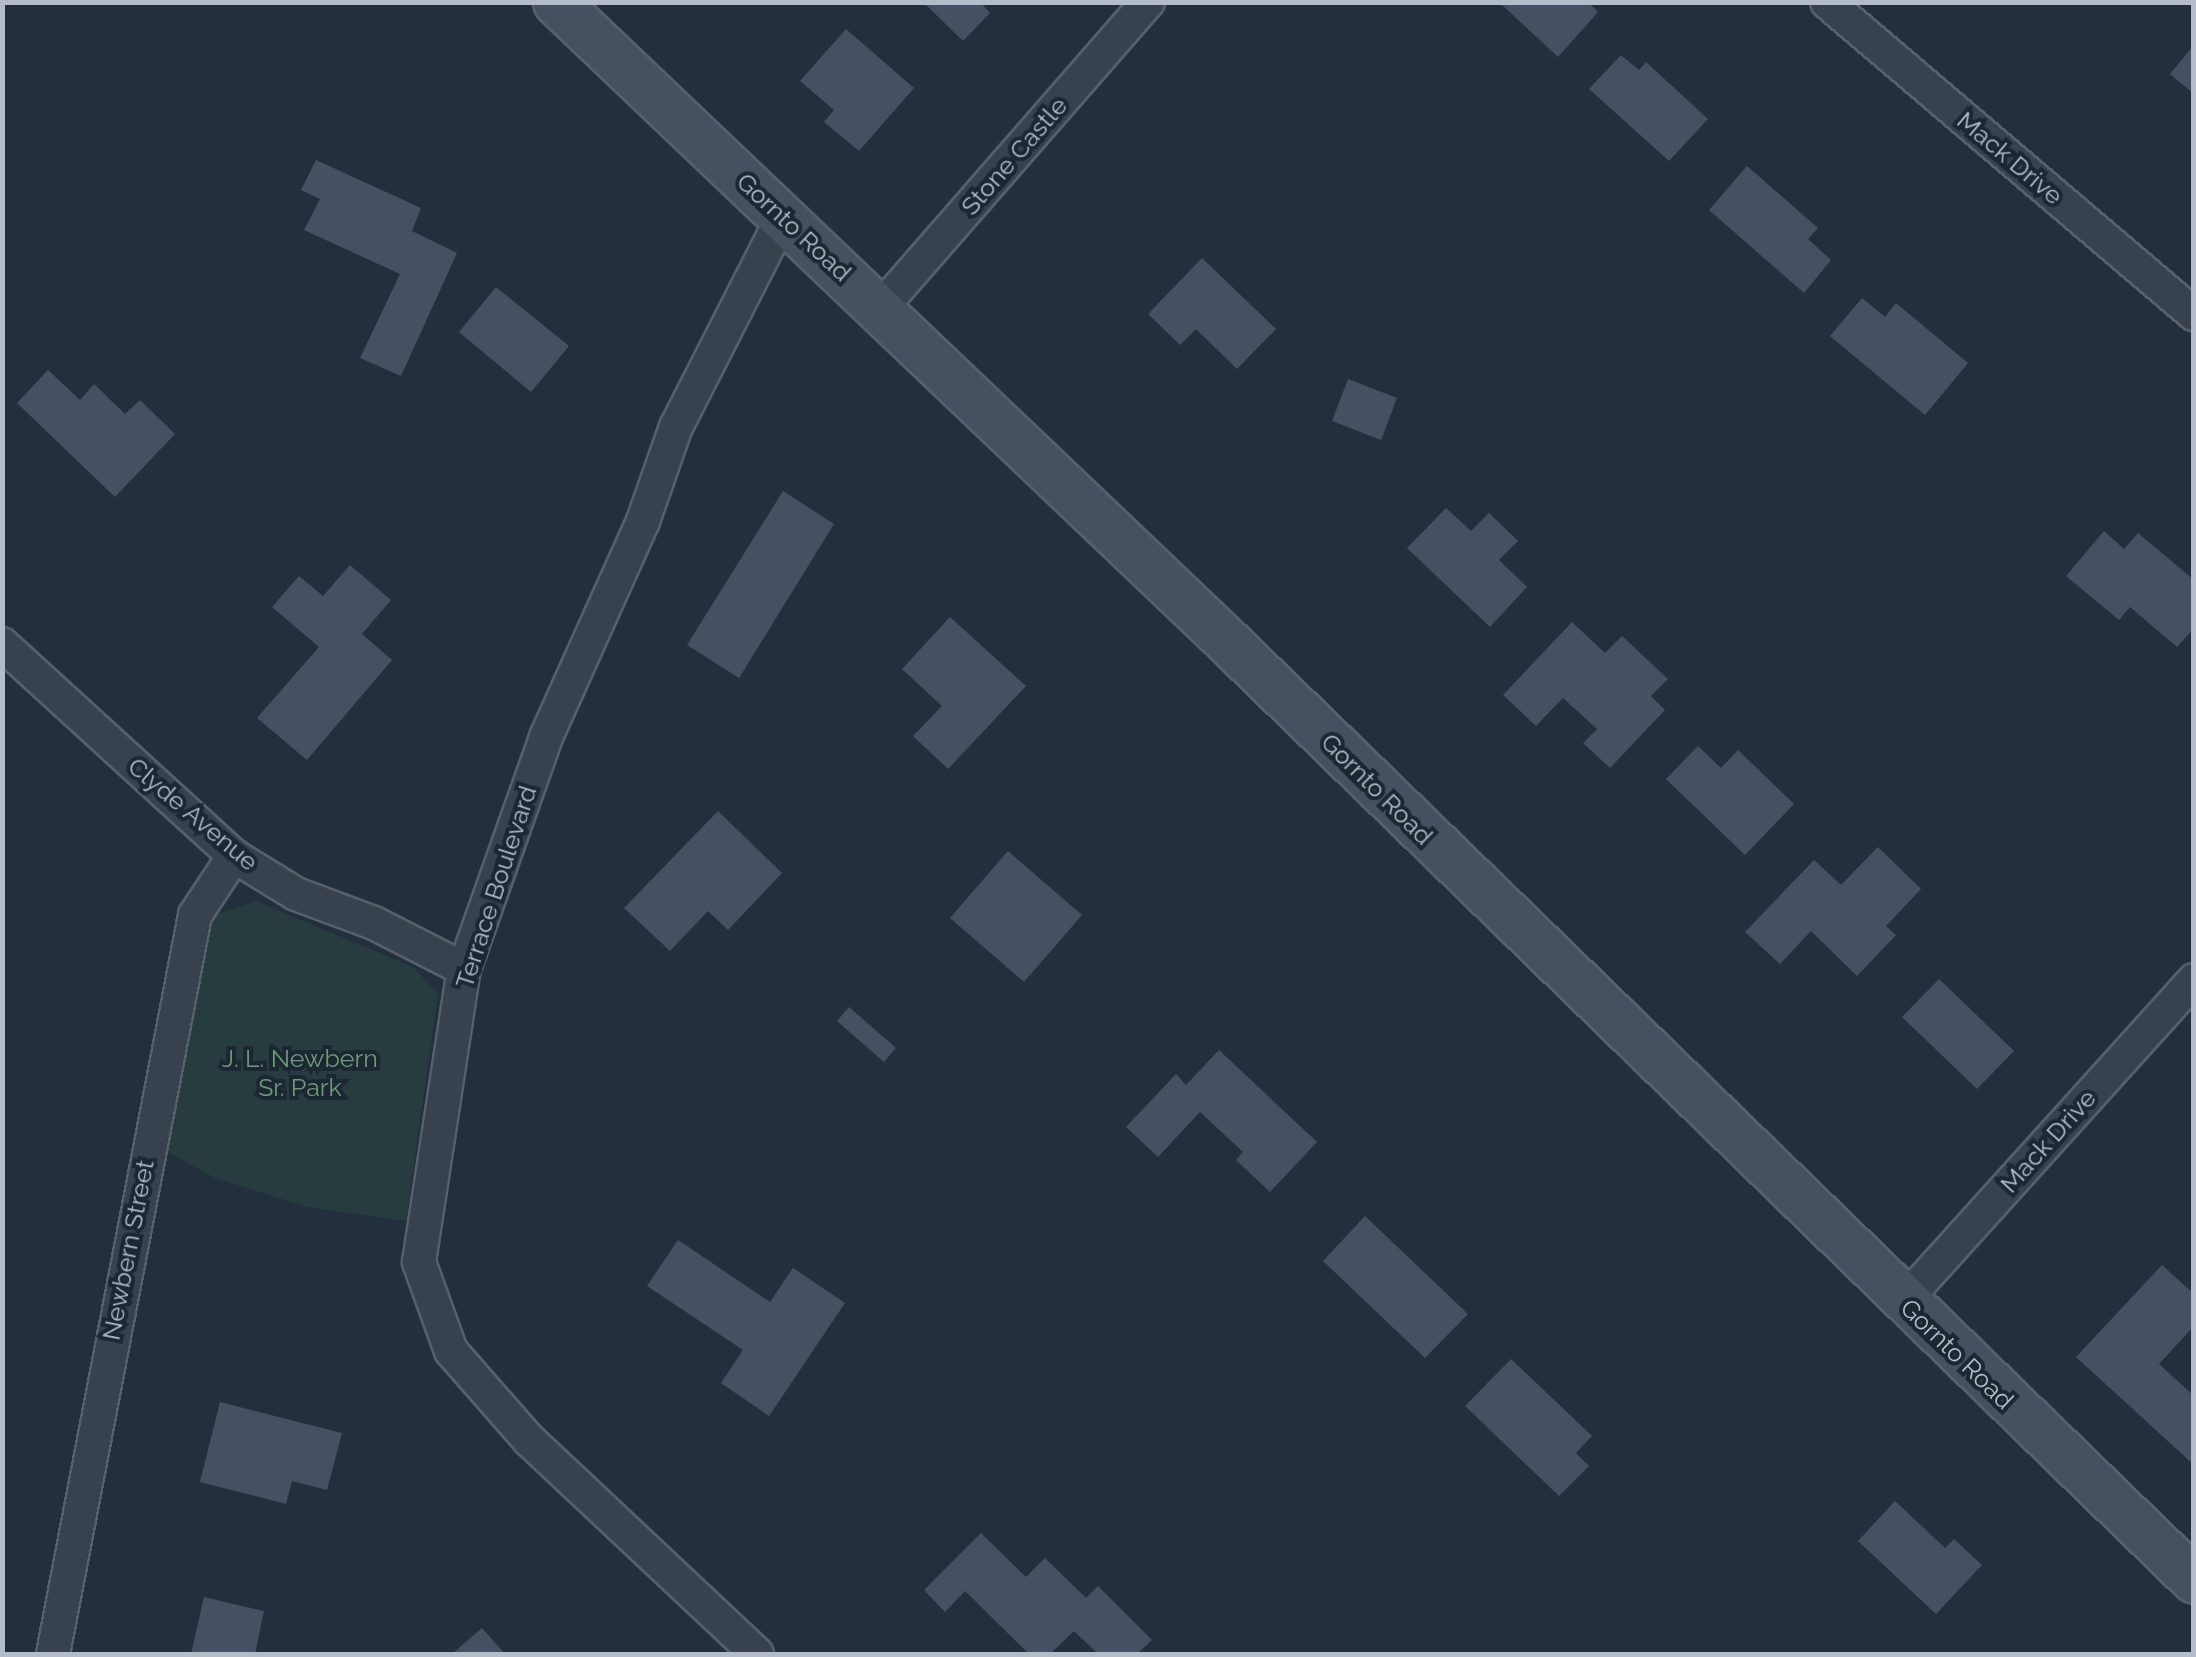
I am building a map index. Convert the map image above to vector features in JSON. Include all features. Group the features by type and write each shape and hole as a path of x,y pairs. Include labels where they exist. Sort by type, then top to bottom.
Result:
{"main road":[{"name":"Gornto Road","path":"556,2 880,309 2194,1580"}],"street":[{"name":"Stone Castle","path":"880,309 1148,2"},
{"name":"Mack Drive","path":"1827,2 2194,314"},
{"name":"Terrace Boulevard","path":"757,1654 529,1440 451,1352 418,1262 464,969 546,736 642,521 676,427 783,217"},
{"name":"Clyde Avenue","path":"2,644 234,856 296,894 374,923 464,969"},
{"name":"Newbern Street","path":"53,1654 195,915 234,856"},
{"name":"Mack Drive","path":"1903,1302 2194,980"}],"green space":[{"name":"J. L. Newbern Sr. Park","path":"256,901 413,967 438,994 406,1221 307,1207 215,1178 157,1146 204,919"}],"building":[{"path":"923,2 980,2 990,13 963,41"},
{"path":"1499,2 1588,2 1598,12 1558,57"},
{"path":"846,29 914,88 859,151 824,122 834,110 800,81"},
{"path":"2194,45 2194,94 2170,74"},
{"path":"1621,55 1639,70 1646,62 1708,119 1669,161 1589,89"},
{"path":"316,160 421,208 412,231 457,253 401,376 360,358 400,274 304,230 320,199 301,190"},
{"path":"1747,166 1818,228 1808,239 1831,260 1804,293 1709,210"},
{"path":"1202,258 1276,329 1237,369 1196,329 1180,345 1148,314"},
{"path":"496,287 569,346 531,392 459,332"},
{"path":"1862,298 1885,317 1896,303 1968,363 1925,415 1830,336"},
{"path":"48,370 80,400 94,384 125,414 140,400 175,434 115,497 17,403"},
{"path":"1348,379 1397,398 1381,440 1332,421"},
{"path":"783,491 834,524 739,678 687,645"},
{"path":"1446,508 1471,531 1489,513 1518,541 1499,560 1527,587 1490,627 1407,548"},
{"path":"2104,531 2124,549 2138,533 2194,580 2194,628 2177,647 2130,607 2119,620 2066,576"},
{"path":"350,565 391,600 362,634 392,660 307,760 257,718 319,647 272,607 299,576 323,596"},
{"path":"950,617 1026,686 948,769 913,736 942,706 902,669"},
{"path":"1572,622 1605,653 1622,636 1668,679 1651,696 1665,710 1610,768 1583,743 1597,729 1563,698 1536,726 1503,695"},
{"path":"1698,746 1721,768 1738,750 1794,804 1745,855 1666,779"},
{"path":"718,811 782,873 728,930 708,911 670,951 624,908"},
{"path":"1878,847 1921,889 1886,926 1896,935 1857,976 1811,931 1780,964 1745,932 1814,860 1841,885"},
{"path":"1008,851 1082,915 1024,982 950,918"},
{"path":"1939,979 2014,1051 1977,1089 1902,1017"},
{"path":"849,1007 896,1048 884,1062 837,1021"},
{"path":"1219,1050 1317,1142 1270,1192 1236,1160 1243,1152 1200,1112 1158,1157 1126,1127 1176,1074 1186,1085"},
{"path":"1365,1216 1468,1314 1425,1358 1323,1261"},
{"path":"678,1240 770,1302 793,1268 845,1303 769,1416 721,1383 743,1350 647,1286"},
{"path":"2162,1265 2194,1294 2194,1326 2159,1364 2194,1396 2194,1465 2076,1357"},
{"path":"1511,1359 1592,1436 1576,1453 1589,1466 1559,1496 1465,1406"},
{"path":"220,1402 342,1433 327,1490 292,1481 286,1504 200,1482"},
{"path":"1895,1501 1945,1548 1954,1539 1982,1565 1936,1614 1858,1541"},
{"path":"981,1533 1026,1577 1045,1558 1086,1598 1098,1586 1152,1640 1137,1654 1098,1654 1074,1631 1050,1654 1029,1654 965,1591 945,1612 924,1590"},
{"path":"204,1597 264,1611 255,1654 191,1654"},
{"path":"482,1628 505,1654 452,1654"}]}
